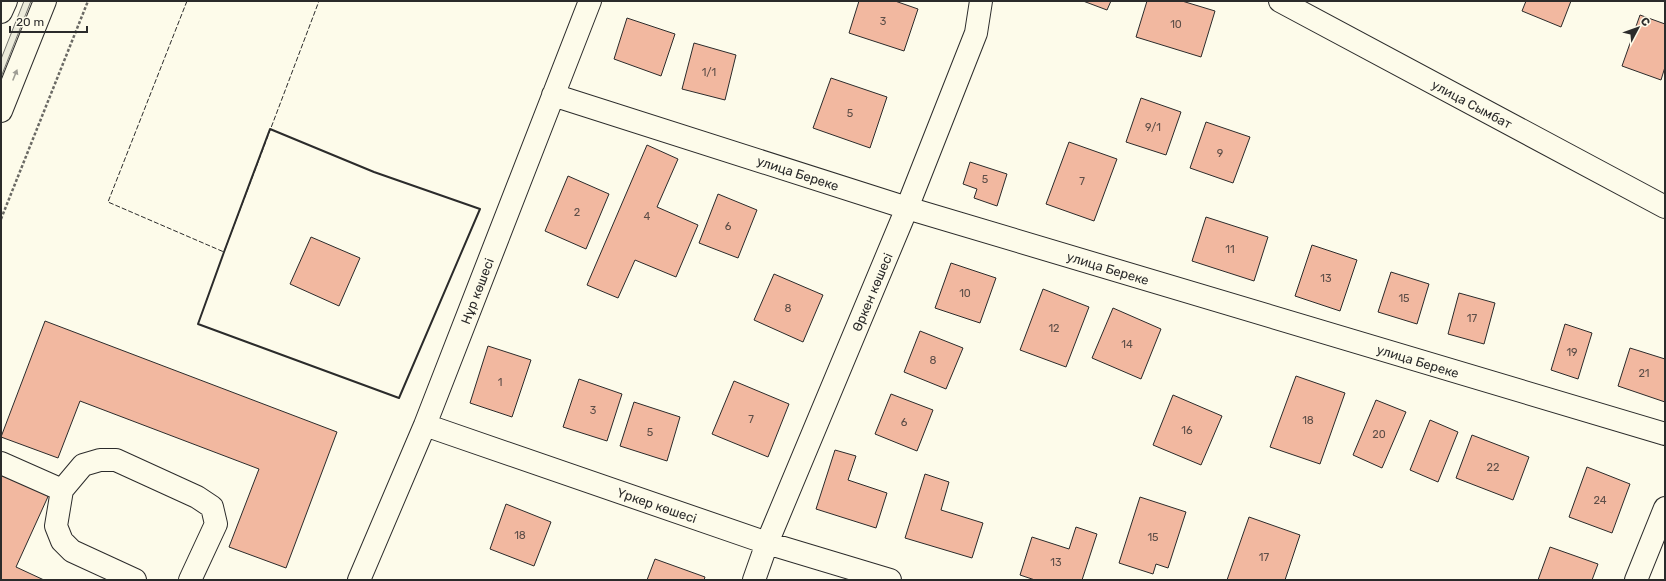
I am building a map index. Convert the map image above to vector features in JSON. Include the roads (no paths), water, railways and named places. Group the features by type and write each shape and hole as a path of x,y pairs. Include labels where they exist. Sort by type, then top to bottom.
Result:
{"street":[{"path":"1,12 6,1"},
{"path":"1,111 45,1"},
{"name":"Нұр көшесі","path":"360,580 425,425 590,1"},
{"name":"Өркен көшесі","path":"754,580 907,208 976,33 981,1"},
{"name":"улица Сымбат","path":"1280,1 1665,207"},
{"name":"улица Береке","path":"553,95 907,208 1665,434"},
{"name":"Үркер көшесі","path":"425,425 768,543 890,580"},
{"path":"135,580 72,551 62,541 56,526 62,490 83,465 100,460 116,460 197,497 212,507 216,524 190,580"},
{"path":"1,463 62,490"},
{"path":"1636,580 1665,508"}]}
